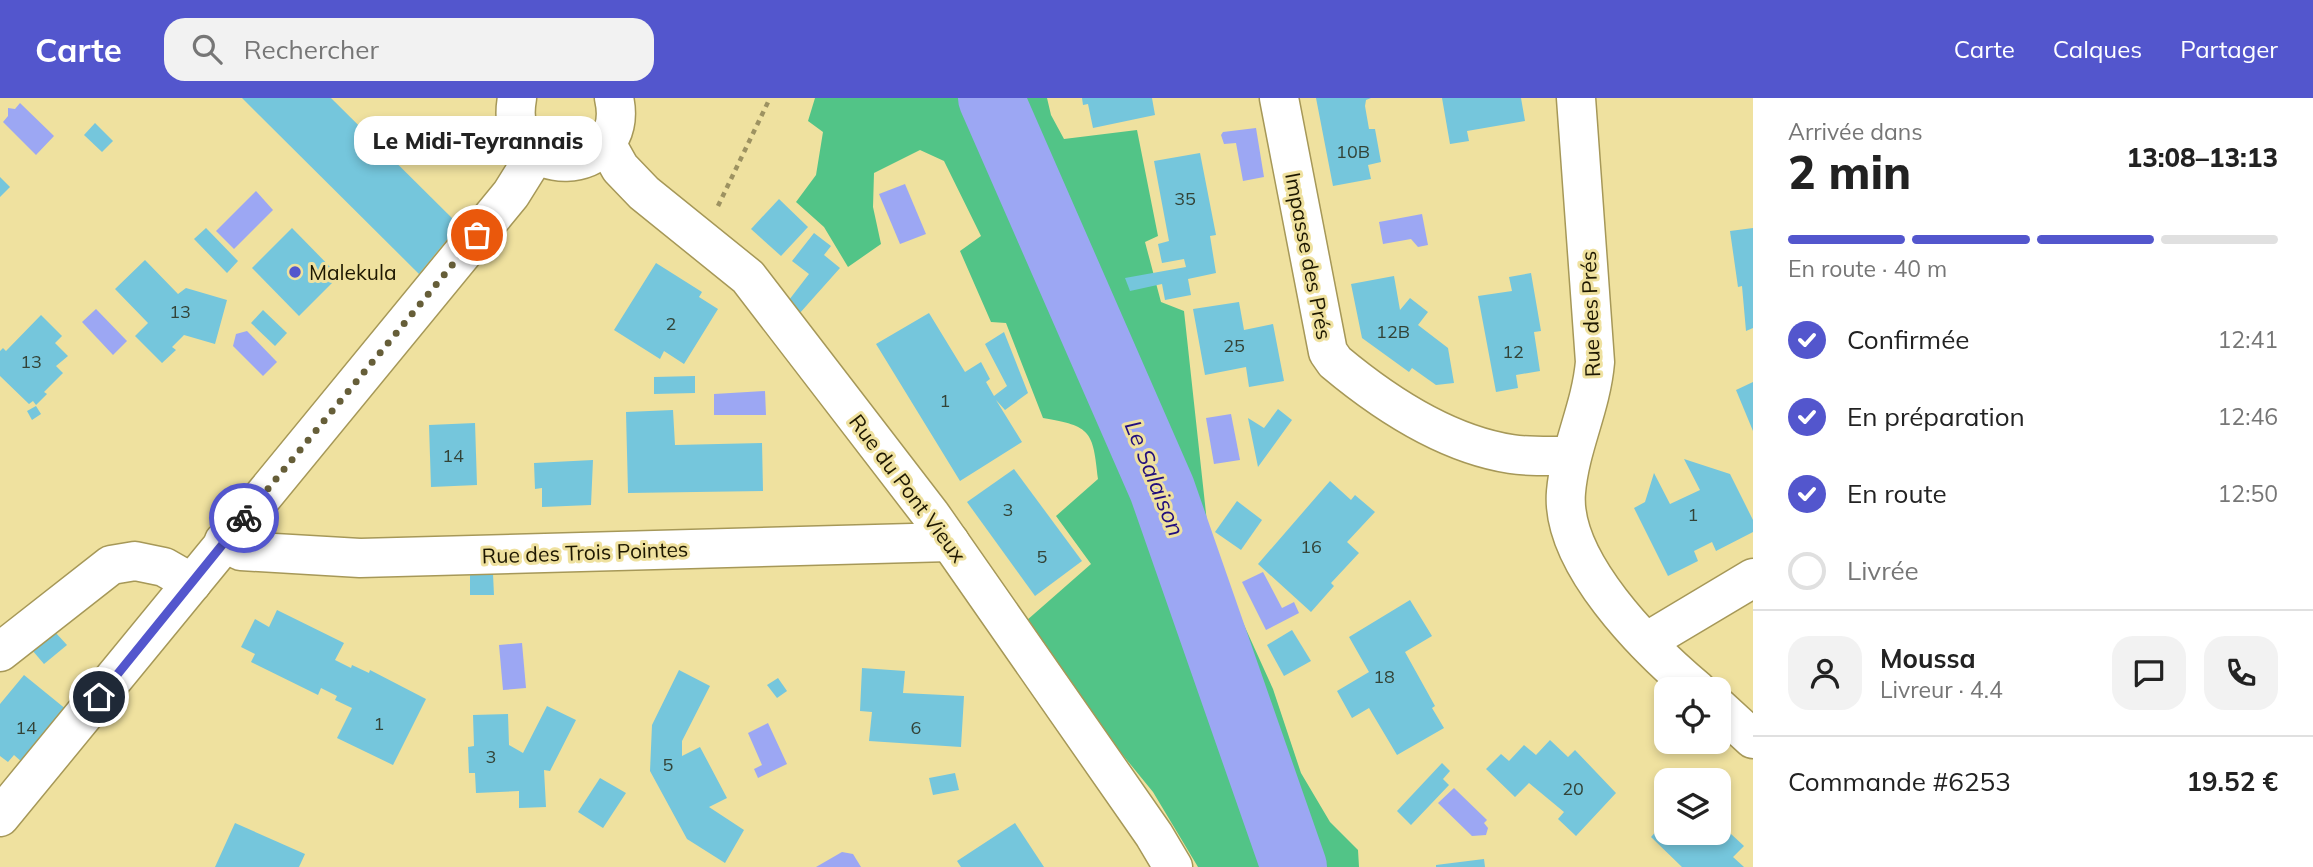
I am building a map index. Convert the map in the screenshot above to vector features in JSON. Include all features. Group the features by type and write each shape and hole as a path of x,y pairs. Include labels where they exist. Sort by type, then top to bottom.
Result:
{"street":[{"path":"517,98 514,112 517,129 537,154 558,162 581,161 606,143 617,115 614,98"},
{"name":"Impasse des Prés","path":"1279,98 1328,352 1335,362 1400,408 1475,446 1512,454 1571,456"},
{"name":"Rue des Prés","path":"1576,98 1595,362 1592,395 1571,456 1565,513 1571,534 1596,578 1658,657 1682,677"},
{"name":"Rue du Pont Vieux","path":"606,143 620,168 644,192 748,277 950,542 1160,862"},
{"path":"0,817 510,194 537,154"},
{"name":"Rue des Trois Pointes","path":"224,541 241,551 360,558 950,542"},
{"path":"0,652 111,565 135,561 164,567 192,583"},
{"path":"1646,642 1753,578"},
{"path":"1731,720 1753,739"}],"path":[{"path":"699,237 743,160 770,98"}],"green space":[{"path":"815,98 1047,98 1051,115 1064,139 1137,130 1158,236 1145,242 1161,302 1184,311 1210,550 1273,689 1301,773 1330,822 1358,850 1359,867 1198,867 1153,792 1095,721 1026,621 1091,564 1056,516 1098,479 1091,441 1080,428 1043,418 1006,323 991,322 960,251 981,236 944,161 920,150 874,173 873,207 881,244 848,267 824,227 796,202 816,175 823,132 808,121"}],"water":[{"path":"20,103 54,136 36,155 3,122 8,116 8,108 15,109"},
{"path":"1256,128 1264,177 1243,181 1236,143 1224,144 1221,135 1223,132"},
{"path":"905,184 926,234 900,244 879,194"},
{"path":"256,191 273,210 234,249 216,231"},
{"path":"1422,214 1428,245 1418,247 1411,239 1383,244 1379,222"},
{"path":"96,309 127,341 113,355 82,322"},
{"path":"247,331 277,362 263,376 233,346 236,334"},
{"path":"765,391 766,415 714,415 714,394"},
{"path":"1231,414 1240,460 1214,464 1206,418"},
{"path":"1263,572 1282,608 1294,602 1299,613 1266,630 1242,582"},
{"path":"522,643 526,688 503,690 499,645"},
{"path":"768,723 787,764 758,778 754,769 762,765 748,733"},
{"path":"1454,788 1487,820 1484,823 1488,828 1486,835 1472,836 1438,803"},
{"path":"842,852 853,854 861,867 816,867"}],"building":[{"path":"242,98 331,98 459,225 419,274"},
{"path":"1082,98 1152,98 1155,115 1093,128 1088,104 1083,105"},
{"path":"1316,98 1371,98 1366,100 1365,106 1369,129 1375,129 1381,162 1368,165 1371,179 1333,186"},
{"path":"1442,98 1521,98 1525,121 1467,131 1469,141 1450,144"},
{"path":"95,123 113,141 102,152 84,135"},
{"path":"1200,153 1216,235 1210,236 1216,273 1188,279 1191,295 1165,300 1162,284 1130,291 1125,278 1186,267 1184,259 1162,263 1158,244 1169,241 1154,161"},
{"path":"0,177 10,187 0,197"},
{"path":"779,199 808,227 781,256 751,229"},
{"path":"206,228 238,261 227,273 194,239"},
{"name":"Malekula","path":"292,228 339,276 299,316 252,268"},
{"path":"1753,228 1753,328 1746,331 1742,286 1738,287 1730,231"},
{"path":"814,233 831,246 824,255 840,268 799,314 789,300 809,274 792,261"},
{"path":"145,260 178,294 186,288 227,300 215,344 184,335 172,347 176,350 162,363 135,336 148,323 115,289"},
{"path":"656,263 702,292 699,297 718,309 684,364 664,351 660,359 614,330"},
{"path":"1531,273 1541,331 1534,332 1540,371 1516,375 1518,388 1496,392 1478,296 1512,291 1509,277"},
{"path":"1394,276 1400,310 1410,298 1428,312 1418,325 1448,348 1454,383 1436,385 1412,368 1409,372 1362,338 1351,284"},
{"path":"1239,302 1244,330 1273,324 1284,381 1249,387 1246,367 1205,375 1193,309"},
{"path":"263,310 287,333 275,346 251,323"},
{"path":"929,313 965,372 981,362 990,379 986,382 994,396 1007,386 985,344 1004,332 1028,393 1005,410 996,400 1022,442 960,481 876,344"},
{"path":"41,315 62,336 55,343 68,356 56,366 63,373 44,392 47,394 36,405 33,401 29,404 0,376 0,351 3,348 6,351"},
{"path":"695,376 695,393 654,394 654,377"},
{"path":"1753,382 1753,431 1736,390"},
{"path":"36,406 41,414 32,420 27,411"},
{"path":"1278,409 1292,420 1258,467 1248,418 1264,428"},
{"path":"673,410 675,445 762,443 763,491 628,493 626,412"},
{"path":"475,423 477,485 431,487 429,425"},
{"path":"1684,459 1730,474 1753,520 1753,532 1716,551 1712,542 1694,551 1698,561 1668,576 1634,508 1645,502 1654,473 1670,504 1700,490"},
{"path":"593,460 591,505 542,507 542,488 535,489 534,463"},
{"path":"1014,469 1082,561 1035,596 967,502"},
{"path":"1330,481 1351,500 1355,495 1375,512 1347,542 1359,553 1331,583 1334,586 1311,612 1258,564"},
{"path":"1237,501 1262,520 1241,550 1215,532"},
{"path":"493,574 494,595 470,595 470,575"},
{"path":"1410,600 1432,636 1405,652 1444,728 1397,755 1369,708 1352,718 1337,691 1369,672 1349,637"},
{"path":"277,610 344,643 335,660 351,668 352,665 369,673 370,670 426,699 393,765 337,738 352,708 335,700 337,696 321,688 318,695 251,662 255,654 241,647 255,619 269,627"},
{"path":"1292,630 1311,661 1284,676 1267,645"},
{"path":"55,632 67,645 44,664 32,650"},
{"path":"862,668 905,671 903,693 964,696 961,747 869,741 872,712 860,711"},
{"path":"679,670 710,686 682,741 682,756 700,747 727,798 709,807 744,830 725,863 687,839 650,771 652,725"},
{"path":"24,675 67,710 23,763 14,755 8,762 0,756 0,704"},
{"path":"778,678 787,691 777,698 767,685"},
{"path":"547,706 576,720 550,771 544,770 546,807 519,808 519,791 476,793 475,773 469,773 468,747 474,746 473,715 508,714 509,745 523,753"},
{"path":"1550,740 1568,757 1575,750 1616,793 1576,836 1558,819 1564,812 1529,783 1515,797 1486,769 1501,754 1509,761 1524,745 1536,755"},
{"path":"1442,763 1450,771 1443,779 1449,785 1411,825 1397,811"},
{"path":"955,773 959,790 933,795 929,778"},
{"path":"600,778 626,793 603,828 578,812"},
{"path":"235,823 305,854 299,867 215,867"},
{"path":"1015,823 1044,867 961,867 957,861"},
{"path":"1731,834 1744,846 1733,857 1744,867 1682,867 1659,845 1731,845"},
{"path":"1484,859 1485,867 1436,867 1436,865"}],"waterway":[{"name":"Le Salaison","path":"991,98 1162,489 1294,867"}],"way so far":[{"path":"244,518 477,235"}],"place":[{"name":"Le Midi-Teyrannais","path":"477,235"},
{"name":"Malekula","path":"295,272"}],"route":[{"path":"99,697 244,518"}]}
